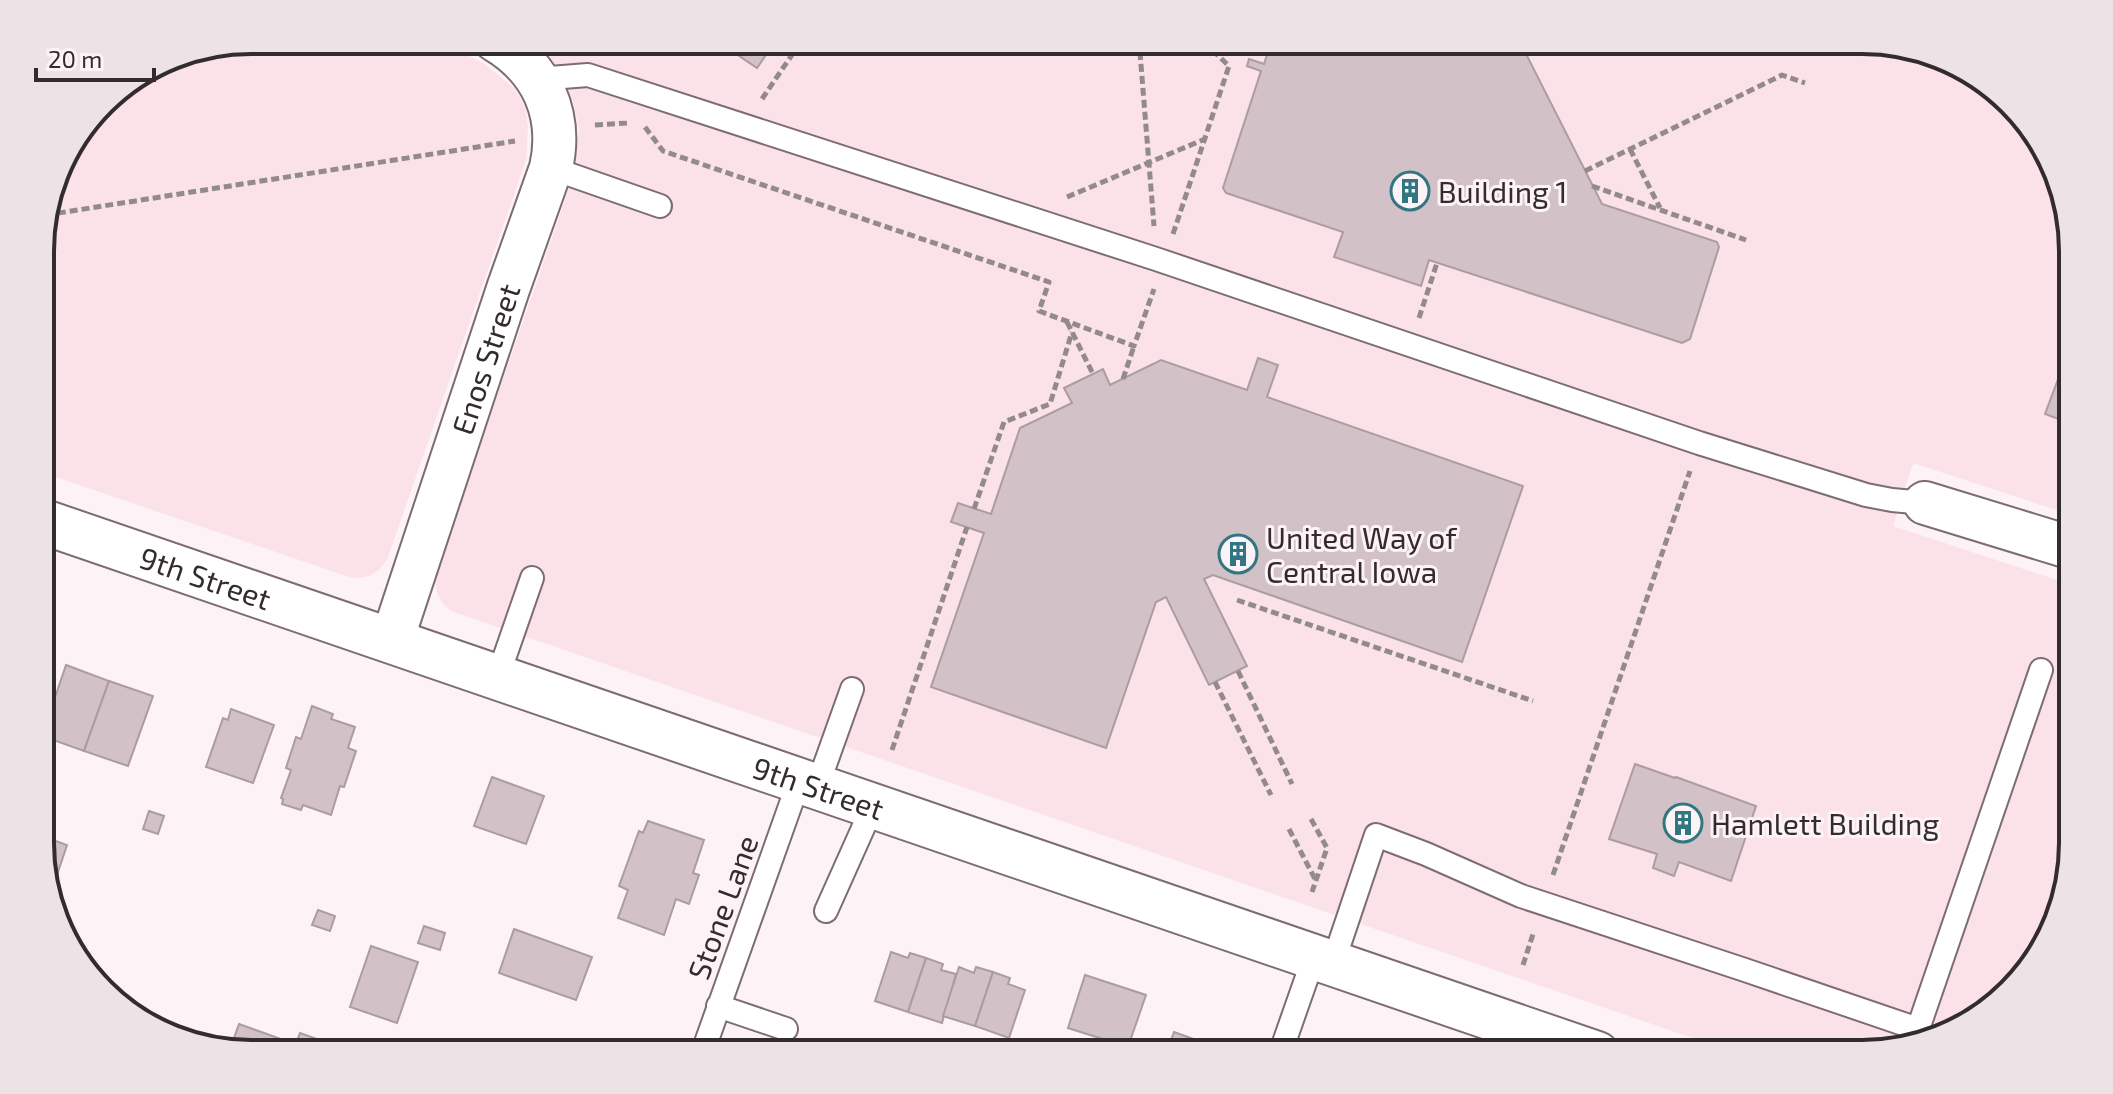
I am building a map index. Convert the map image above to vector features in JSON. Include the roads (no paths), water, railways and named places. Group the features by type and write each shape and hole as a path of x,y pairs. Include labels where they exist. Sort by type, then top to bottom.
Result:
{"street":[{"path":"515,54 537,79"},
{"name":"Enos Street","path":"392,640 508,289 539,153 554,151 552,116 547,95 537,79"},
{"path":"1925,503 2059,544"},
{"name":"9th Street","path":"54,525 1324,960 1531,1040"}],"lane":[{"path":"537,79 588,75 1160,261 1699,443 1866,495 1925,503"},
{"path":"539,153 660,206"},
{"path":"498,676 532,578"},
{"path":"1917,1032 2041,670"},
{"name":"Stone Lane","path":"707,1040 808,784 852,689"},
{"path":"826,911 873,806"},
{"path":"1287,1040 1376,835 1521,896 1745,970 1911,1033"},
{"path":"718,1006 786,1029"}],"place":[{"name":"Building 1","path":"1410,191"},
{"name":"United Way of Central Iowa","path":"1238,554"},
{"name":"Hamlett Building","path":"1683,823"}]}
